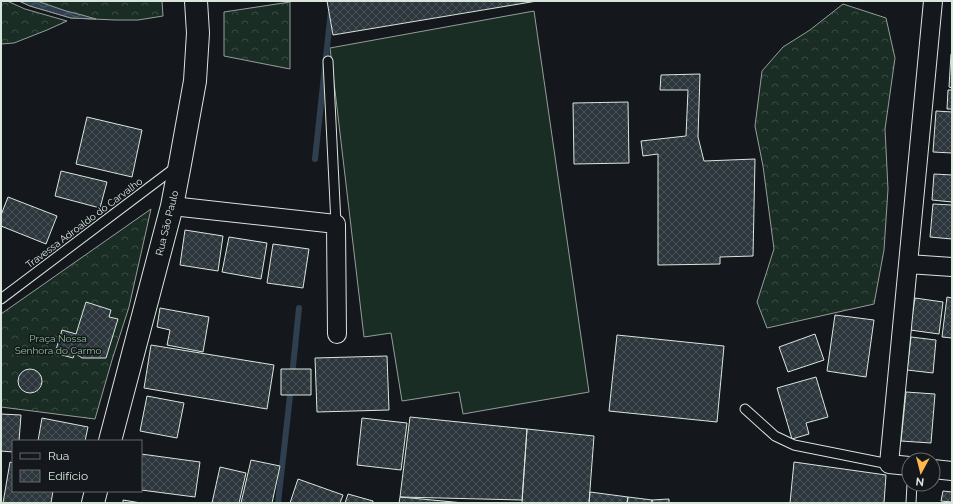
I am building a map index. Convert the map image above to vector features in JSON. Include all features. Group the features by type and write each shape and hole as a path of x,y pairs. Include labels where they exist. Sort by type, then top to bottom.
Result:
{"main road":[{"name":"Rua São Paulo","path":"110,440 172,206 195,81 198,33 196,1"},
{"path":"93,503 96,492"}],"street":[{"path":"901,465 889,464 933,1"},
{"path":"172,206 336,224 337,334"},
{"path":"908,264 952,267"},
{"path":"941,470 952,471"}],"lane":[{"path":"328,61 336,224"},
{"name":"Travessa Adroaldo do Carvalho","path":"1,298 180,164"},
{"path":"745,409 775,436 794,445 889,464"},
{"path":"911,503 912,492"}],"green space":[{"path":"1,1 7,1 25,9 67,21 14,43 1,44"},
{"path":"19,1 162,1 163,16 138,20 71,18 30,6"},
{"path":"290,2 290,69 224,56 224,12"},
{"path":"843,4 886,18 895,58 885,129 888,189 884,250 874,304 767,328 757,302 774,249 763,166 755,126 762,71 783,47 810,30"},
{"path":"534,11 589,392 463,414 459,392 402,401 391,333 364,337 330,48"},
{"name":"Praça Nossa Senhora do Carmo","path":"151,209 129,307 95,419 1,407 1,314"}],"water":[{"path":"19,1 37,1 96,19 71,18 30,6"}],"building":[{"path":"327,1 537,1 333,35"},
{"path":"952,54 952,88 949,87"},
{"path":"700,74 698,137 704,161 755,159 753,256 720,257 720,264 658,265 658,154 643,156 641,141 686,136 688,90 660,90 661,75"},
{"path":"948,90 952,90 952,109 947,109"},
{"path":"628,102 629,163 574,164 573,103"},
{"path":"936,111 952,112 952,153 933,152"},
{"path":"87,117 142,130 132,177 76,164"},
{"path":"61,171 107,182 100,208 55,196"},
{"path":"934,174 952,175 952,202 932,200"},
{"path":"8,197 57,216 46,244 1,226 1,215"},
{"path":"933,204 952,205 952,239 930,237"},
{"path":"185,230 223,236 218,271 180,265"},
{"path":"229,237 267,243 261,279 222,272"},
{"path":"273,244 309,249 303,288 267,283"},
{"path":"947,297 952,298 952,338 942,337"},
{"path":"915,298 943,302 939,334 910,330"},
{"path":"86,302 111,310 109,317 118,319 106,358 82,358 75,353 73,358 55,353 62,330 76,334"},
{"path":"160,308 209,317 203,352 167,345 170,330 157,327"},
{"path":"835,315 874,320 866,377 827,371"},
{"path":"815,334 824,360 788,372 779,347"},
{"path":"617,335 724,346 717,422 609,411"},
{"path":"911,337 936,340 933,373 907,370"},
{"path":"151,345 274,365 267,409 144,388"},
{"path":"387,356 389,410 317,412 315,358"},
{"path":"30,369 38,373 42,381 38,389 30,393 22,389 18,381 22,373"},
{"path":"281,369 311,369 311,395 281,395"},
{"path":"816,377 828,417 806,423 809,434 792,439 777,388"},
{"path":"906,392 935,394 931,443 901,441"},
{"path":"147,396 184,403 177,438 140,431"},
{"path":"1,414 21,415 19,440 12,440 12,452 1,451"},
{"path":"410,417 527,429 522,500 400,497"},
{"path":"42,418 88,427 85,440 38,440"},
{"path":"362,418 407,423 401,470 357,465"},
{"path":"527,429 594,436 589,503 522,503"},
{"path":"142,454 200,462 195,497 142,490"},
{"path":"251,460 280,466 272,503 241,503"},
{"path":"10,462 12,463 12,492 53,492 51,503 3,503"},
{"path":"794,462 886,475 884,503 790,503"},
{"path":"220,467 246,473 239,503 212,503"},
{"path":"298,479 343,495 340,503 290,503"},
{"path":"943,491 952,492 952,502 941,501"},
{"path":"590,492 628,497 627,503 589,503"},
{"path":"348,494 373,501 373,503 345,503"},
{"path":"400,497 464,503 399,503"},
{"path":"628,497 652,500 652,503 627,503"},
{"path":"669,499 669,503 652,503 652,500"},
{"path":"123,500 141,503 123,503"}],"waterway":[{"path":"315,159 332,1"},
{"path":"292,376 299,308"},
{"path":"278,503 291,387"}]}
